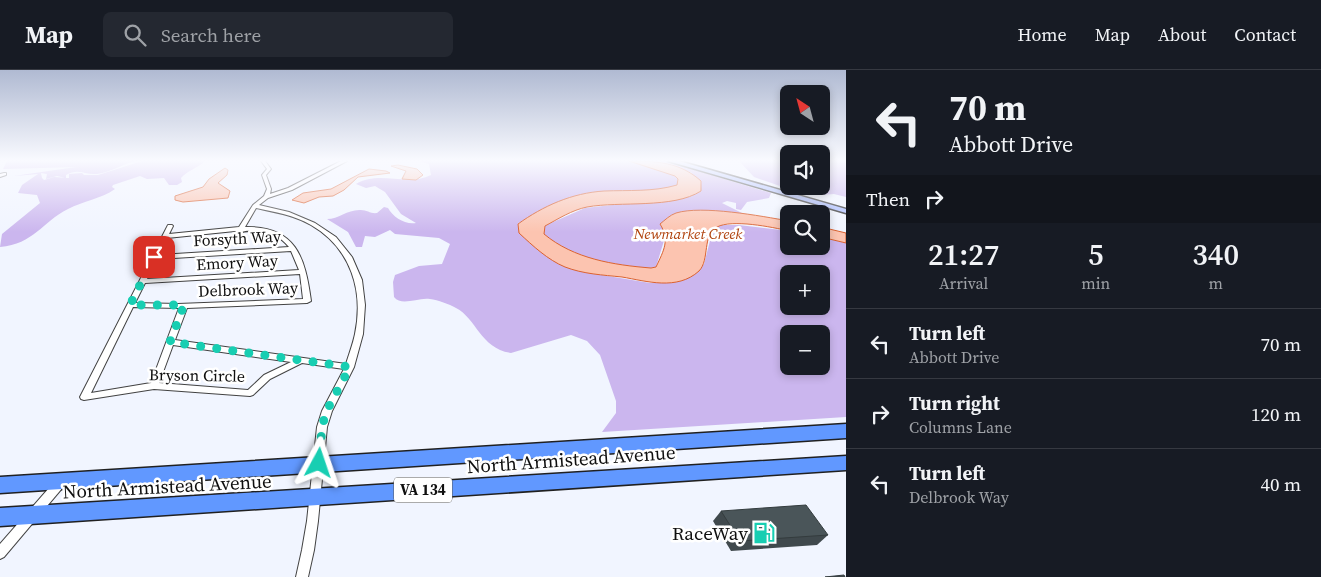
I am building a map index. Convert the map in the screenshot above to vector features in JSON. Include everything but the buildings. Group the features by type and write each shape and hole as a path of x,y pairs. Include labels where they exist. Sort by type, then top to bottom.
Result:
{"main road":[{"path":"754,185 846,211"},
{"path":"769,185 846,206"},
{"name":"North Armistead Avenue","path":"0,485 319,463 846,431"},
{"name":"North Armistead Avenue","path":"0,517 846,462"}],"street":[{"path":"266,197 269,189 267,185"},
{"path":"240,230 255,206 266,197 299,185"},
{"path":"255,206 290,212 307,219 331,235 352,261 359,280 361,303 360,334 350,367 326,412 322,427 315,498 302,577"},
{"name":"Bryson Circle","path":"170,226 84,397 154,386 250,393 267,377 301,360"},
{"path":"165,236 240,230 274,232 282,238 300,260 302,272"},
{"name":"Forsyth Way","path":"154,257 291,249"},
{"name":"Emory Way","path":"142,281 302,272"},
{"name":"Delbrook Way","path":"130,305 307,301 302,272"},
{"path":"154,386 184,305"},
{"path":"170,342 350,367"},
{"path":"0,553 61,481"}],"shaded area":[{"path":"22,185 114,185 112,187 115,189 59,214 21,242 0,247 2,234 40,203 37,195 18,193"},
{"path":"358,185 677,185 659,190 633,191 518,223 584,272 650,283 676,282 698,272 704,264 713,229 719,225 739,225 780,230 780,255 830,255 830,239 846,243 846,417 602,432 616,413 616,401 600,355 587,341 571,335 511,353 493,346 463,313 453,307 430,299 406,302 397,300 394,297 393,282 395,275 419,266 442,264 450,244 439,238 395,234 390,230 375,237 365,236 362,247 356,247 348,232 327,219 356,210 377,213 384,207 388,208 400,220 416,223 401,214 385,192 375,186 366,188"},
{"path":"693,185 743,185 771,193 769,198 747,202 741,210 736,209 736,203 727,201 722,203 746,215 691,211 666,234 656,267 651,268 609,263 581,255 556,243 544,234 544,226 585,208 693,196"},
{"path":"830,185 846,185 846,197 830,194"}],"water":[{"path":"205,185 220,185 230,191 228,198 183,202 175,200 175,196 203,187"},
{"path":"339,185 350,185 333,196 319,197 304,203 292,200 303,193 331,189"},
{"name":"Newmarket Creek","path":"677,185 701,185 701,191 689,197 676,200 581,208 545,226 544,234 556,243 581,255 609,263 651,268 656,267 665,245 665,235 660,224 676,213 701,210 732,212 780,220 780,229 742,224 717,227 709,235 704,260 699,271 681,281 671,283 586,273 565,267 547,257 519,233 518,224 537,212 581,194 604,191 650,190"},
{"path":"830,229 846,233 846,243 830,239"}],"place":[{"name":"RaceWay","path":"764,533"}],"route":[{"path":"154,257 130,305 184,305 170,342 350,367 326,412 322,427 319,463"}]}
